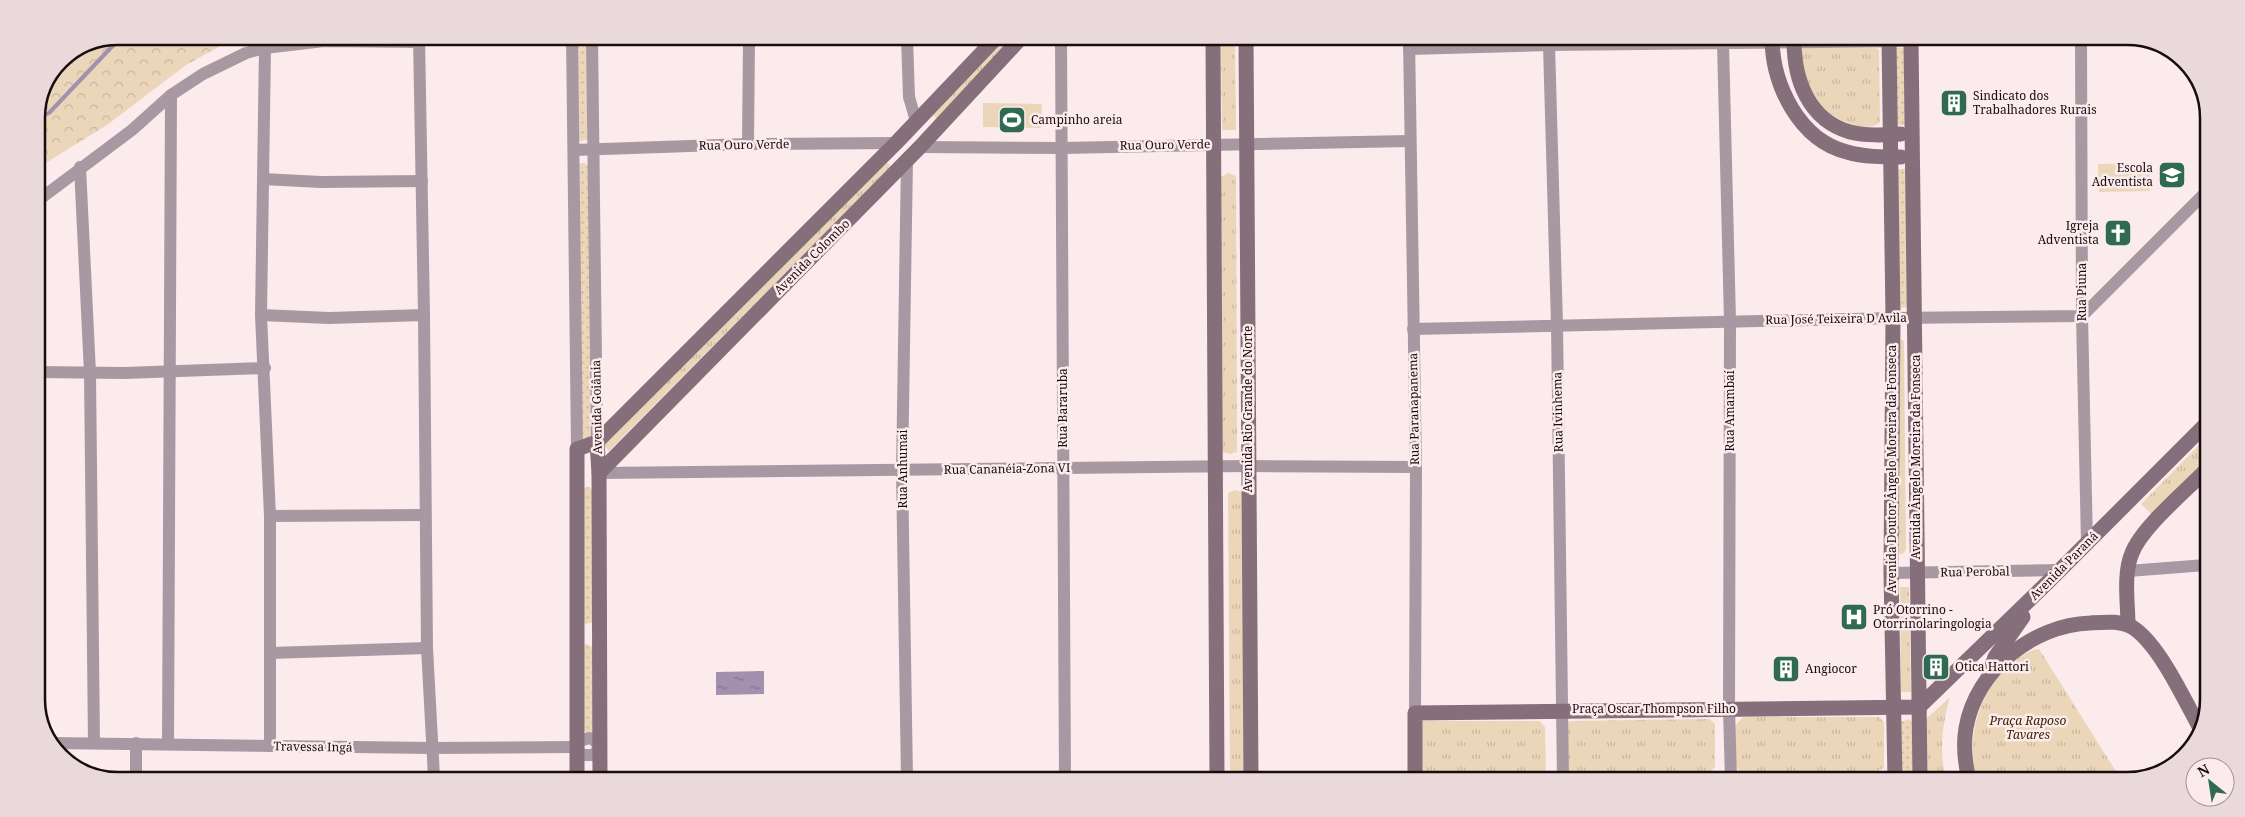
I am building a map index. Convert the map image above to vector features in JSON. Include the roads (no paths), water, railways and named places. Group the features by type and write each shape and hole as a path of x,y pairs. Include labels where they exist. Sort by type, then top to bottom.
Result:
{"street":[{"path":"45,195 132,130 171,95 202,74 246,52 290,45"},
{"path":"419,45 427,648 434,772"},
{"name":"Avenida Goiânia","path":"572,45 577,448 577,772"},
{"name":"Avenida Goiânia","path":"592,45 599,473 600,772"},
{"path":"748,144 749,45"},
{"path":"907,45 908,89 916,121 926,126 926,142"},
{"name":"Avenida Colombo","path":"597,442 896,143 989,45"},
{"name":"Avenida Colombo","path":"599,473 926,142 1015,45"},
{"name":"Rua Bararuba","path":"1061,45 1065,772"},
{"path":"1213,45 1217,772"},
{"name":"Avenida Rio Grande do Norte","path":"1246,45 1251,772"},
{"name":"Rua Paranapanema","path":"1409,45 1412,329 1416,467 1415,772"},
{"name":"Rua Ivinhema","path":"1549,45 1557,325 1564,772"},
{"name":"Rua Amambaí","path":"1723,45 1730,321 1729,708 1732,772"},
{"path":"1772,45 1774,64 1785,95 1811,132 1828,144 1845,152 1870,156 1912,157"},
{"path":"1794,45 1799,83 1806,100 1835,126 1850,132 1891,135 1912,134"},
{"name":"Avenida Doutor Ângelo Moreira da Fonseca","path":"1889,45 1893,318 1893,708 1896,772"},
{"name":"Avenida Ângelo Moreira da Fonseca","path":"1911,45 1920,772"},
{"name":"Rua Piuna","path":"2081,45 2082,316 2087,543"},
{"path":"265,48 262,315 270,516 270,746"},
{"path":"168,744 171,95"},
{"name":"Rua Ouro Verde","path":"926,142 1062,148 1409,141"},
{"name":"Rua Ouro Verde","path":"574,150 748,144 896,143"},
{"path":"896,143 900,156 907,160"},
{"name":"Rua Anhumai","path":"907,160 902,471 907,772"},
{"path":"80,168 90,373 94,743"},
{"path":"263,180 320,182 422,181"},
{"path":"2082,316 2200,198"},
{"path":"262,315 329,318 424,315"},
{"name":"Rua José Teixeira D Avila","path":"1412,329 1915,317 2082,316"},
{"path":"45,372 90,373 265,368"},
{"name":"Avenida Paraná","path":"1919,707 2047,583 2200,429"},
{"path":"577,448 597,442"},
{"name":"Rua Cananéia-Zona VI","path":"599,473 1215,466 1416,467"},
{"path":"577,477 599,473"},
{"path":"2128,625 2128,571 2131,554 2138,542 2200,476"},
{"path":"270,516 425,515"},
{"path":"2128,571 2200,565"},
{"name":"Rua Perobal","path":"1892,573 2059,570"},
{"path":"1968,772 1965,752 1966,727 1971,710 1988,678 1995,656 2047,583"},
{"path":"1988,678 2014,652 2034,638 2052,630 2090,622 2128,625 2135,628 2155,649 2196,722"},
{"path":"577,633 600,633"},
{"path":"270,652 427,648"},
{"name":"Praça Oscar Thompson Filho","path":"1415,713 1919,707"},
{"name":"Travessa Ingá","path":"59,743 433,748 576,747 580,741 589,738 594,740 600,748"},
{"path":"136,743 136,772"}],"water":[{"path":"764,671 764,694 716,695 716,672"}],"waterway":[{"path":"45,114 49,113 113,45"}],"place":[{"name":"Sindicato dos Trabalhadores Rurais","path":"1954,103"},
{"name":"Campinho areia","path":"1012,120"},
{"name":"Escola Adventista","path":"2172,175"},
{"name":"Igreja Adventista","path":"2118,233"},
{"name":"Pró Otorrino - Otorrinolaringologia","path":"1854,617"},
{"name":"Otica Hattori","path":"1936,667"},
{"name":"Angiocor","path":"1786,669"}],"park label":[{"name":"Praça Raposo Tavares","path":"2028,728"}]}
